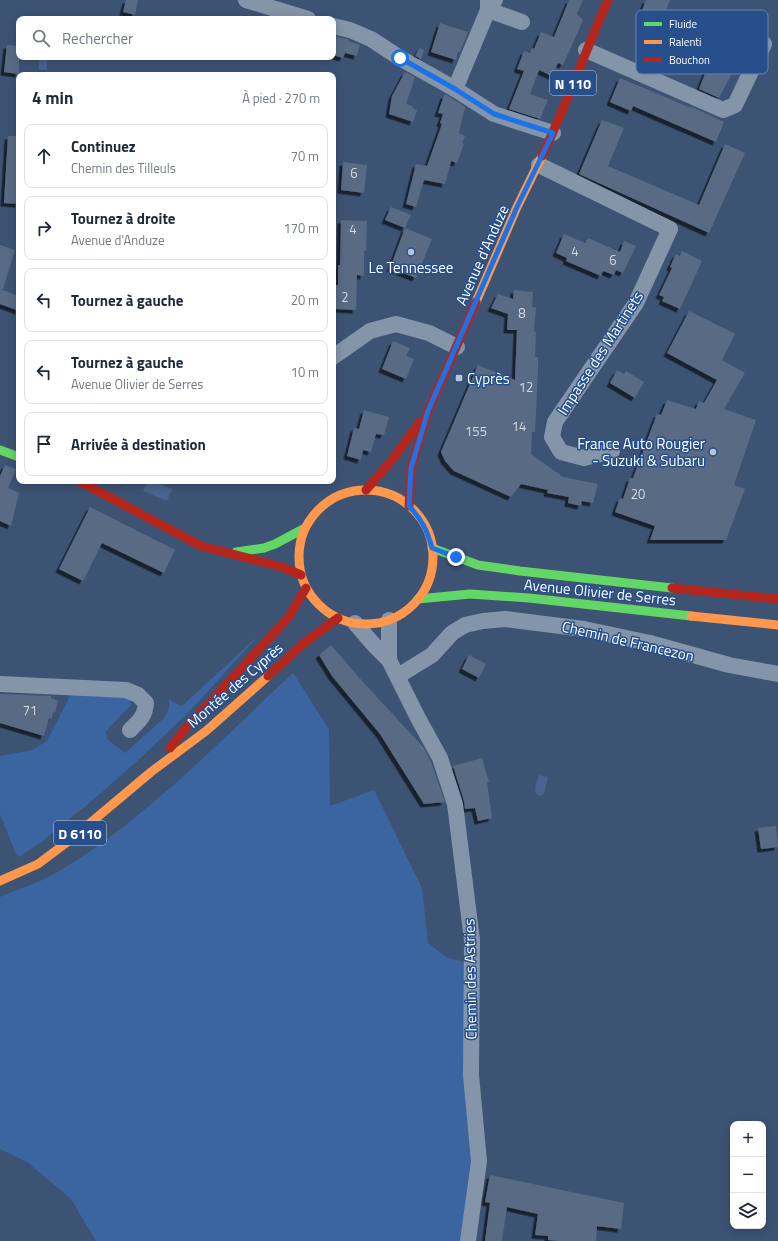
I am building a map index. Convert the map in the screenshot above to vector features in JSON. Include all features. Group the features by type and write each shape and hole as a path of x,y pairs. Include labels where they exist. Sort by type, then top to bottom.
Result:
{"main road":[{"name":"Avenue d'Anduze","path":"409,506 411,468 428,411 517,207 539,165 608,0"},
{"name":"Avenue d'Anduze","path":"366,490 395,456 428,411"},
{"path":"0,450 16,456"},
{"path":"85,484 201,546 229,552 282,567 301,575"},
{"path":"366,490 381,492 396,498 409,506 420,518 428,532 432,548 432,566 428,584 418,600 405,612 389,620 372,624 355,623 338,618 319,606 306,588 301,575 299,559 300,544 305,528 316,513 330,501 347,493 366,490"},
{"path":"229,552 264,548 275,544 305,528"},
{"name":"Avenue Olivier de Serres","path":"432,548 478,565 778,599"},
{"name":"Montée des Cyprès","path":"151,772 187,727 288,618 306,588"},
{"name":"Avenue Olivier de Serres","path":"418,600 470,594 529,598 778,625"},
{"name":"Montée des Cyprès","path":"0,881 38,864 76,836 151,772 206,731 304,643 338,618"}],"street":[{"path":"246,0 298,16"},
{"path":"455,89 490,3 522,22"},
{"path":"336,27 350,30 371,39 494,114 553,133"},
{"path":"586,50 636,72"},
{"path":"641,74 723,110 735,105 750,74"},
{"name":"Impasse des Martinets","path":"539,165 670,229 636,303 555,422 552,438 561,452 584,458 612,450"},
{"path":"336,355 370,332 396,324 429,334 457,347"},
{"name":"Chemin de Francezon","path":"398,676 432,655 452,633 465,625 505,619 584,629 650,643 730,665 778,674"},
{"name":"Chemin des Astries","path":"389,620 389,660"},
{"name":"Chemin des Astries","path":"355,623 389,660 398,676 418,718 440,758 455,804 471,932 471,1075 479,1161 468,1241"},
{"path":"0,684 126,690 138,695 146,703 145,712 130,730"}],"shaded area":[{"path":"39,60 47,60 47,70 39,70"},
{"path":"146,484 159,484 172,489 167,501 143,491"},
{"path":"258,636 188,713 135,763 93,800 40,843 19,857 15,852 0,814 0,756 32,750 47,741 73,690 129,698 131,705 106,731 107,739 125,753 164,718 169,708 169,700 182,706"},
{"path":"293,673 329,729 330,806 374,790 422,888 428,943 446,957 467,963 472,1151 461,1241 96,1241 71,1199 27,1162 0,1149 0,897 49,877 120,830 209,753"},
{"path":"539,775 548,777 544,794 539,796 535,789"}],"building":[{"path":"126,0 138,0 135,15 123,12"},
{"path":"569,0 583,0 577,14 583,20 563,65 558,63 552,76 539,70 530,94 548,100 540,119 509,109 524,71 517,69 524,51 530,53 532,48 534,49 541,32 554,37"},
{"path":"646,0 670,0 666,10 642,10"},
{"path":"440,23 468,32 460,52 458,52 456,60 431,52"},
{"path":"336,37 347,39 349,40 348,41 360,45 357,56 345,53 343,58 336,56"},
{"path":"7,45 16,46 16,60 19,60 19,72 16,72 16,74 4,72"},
{"path":"420,48 424,50 421,59 415,56"},
{"path":"405,72 415,77 406,104 413,106 412,108 417,110 413,122 389,114 392,96"},
{"path":"705,74 732,74 719,98 699,89"},
{"path":"620,78 691,108 692,107 724,122 716,142 633,106 631,111 610,102"},
{"path":"444,95 447,95 465,107 459,133 465,136 462,143 464,144 457,163 451,161 445,184 424,180 416,207 406,204 416,164 427,166 442,124 440,123 443,114 438,113"},
{"path":"602,120 624,128 608,166 699,205 725,144 745,153 709,233 579,174"},
{"path":"8,136 16,136 16,204 4,203"},
{"path":"343,162 367,165 364,193 341,190"},
{"path":"391,207 411,215 405,228 385,220"},
{"path":"341,220 367,221 366,251 364,251 364,276 357,275 356,310 336,309 336,285 338,285 338,265 340,265"},
{"name":"Le Tennessee","path":"405,228 432,239 416,278 390,268"},
{"path":"564,234 585,243 588,238 620,252 624,241 636,246 623,273 616,270 614,275 603,271 601,276 566,261 567,258 556,253"},
{"path":"0,245 15,250 3,289 0,289"},
{"path":"682,251 702,261 680,309 662,301 664,297 659,295 672,268 670,267 676,254 680,256"},
{"path":"0,289 16,295 16,310 0,304"},
{"path":"514,290 533,292 532,307 536,307 534,331 536,332 535,357 538,357 538,370 535,432 532,432 531,454 563,477 598,484 593,503 582,501 581,506 568,503 569,497 547,493 548,490 521,484 511,497 454,471 445,461 441,452 478,365 515,380 517,330 507,330 508,314 491,308 498,294 513,299"},
{"path":"689,311 735,334 722,360 745,373 724,409 756,420 734,485 745,489 726,540 650,540 655,526 615,512 620,498 623,499 630,478 633,478 657,414 661,415 667,400 696,409 699,401 704,403 717,380 667,353"},
{"path":"393,341 410,348 406,356 414,359 406,379 382,369"},
{"path":"617,370 624,374 626,371 644,382 635,398 610,383"},
{"path":"364,410 389,417 384,435 376,434 371,452 363,450 361,460 347,456 354,428 359,429"},
{"path":"5,465 16,469 8,488 19,493 11,526 0,521 0,476"},
{"path":"90,507 175,550 164,573 102,543 83,581 59,569"},
{"path":"331,645 424,748 431,762 445,802 424,804 380,734 332,676 319,655"},
{"path":"469,655 486,664 479,678 462,669"},
{"path":"0,694 51,696 51,698 58,701 55,713 53,712 52,719 49,718 44,736 0,723"},
{"path":"482,758 489,782 487,782 492,818 478,821 475,808 465,809 453,766"},
{"path":"776,826 778,847 761,849 758,828"},
{"path":"490,1175 624,1203 621,1229 597,1226 596,1241 548,1240 548,1236 535,1235 538,1214 507,1207 502,1241 485,1241 490,1203 485,1202"}],"traffic: fast":[{"path":"0,450 16,456"},
{"path":"236,552 264,548 275,544 305,528"},
{"path":"432,548 478,565 672,588"},
{"path":"418,599 470,594 529,598 691,616"}],"traffic: slow":[{"path":"476,302 517,207 542,156"},
{"path":"366,490 392,495 403,501 418,515 428,531 433,557 428,583 422,594 408,609 392,619 366,624 340,619 329,613 314,599 304,583 299,557 304,531 310,520 324,505 340,495 366,490"},
{"path":"691,616 778,625"},
{"path":"0,881 38,864 70,840 151,772 206,731 268,676"}],"traffic: jam":[{"path":"542,156 608,0"},
{"path":"409,506 411,468 428,411 476,302"},
{"path":"366,490 395,456 420,422"},
{"path":"85,484 201,546 282,567 301,575"},
{"path":"170,748 187,727 288,618 306,588"},
{"path":"672,588 778,599"},
{"path":"268,676 304,643 338,618"}],"place":[{"name":"Le Tennessee","path":"411,252"},
{"name":"Cyprès","path":"459,378"},
{"name":"France Auto Rougier - Suzuki & Subaru","path":"713,452"}],"route":[{"path":"400,58 455,89 494,114 553,133 539,165 517,207 428,411 411,468 409,506 420,518 428,532 432,548 456,557"}]}
